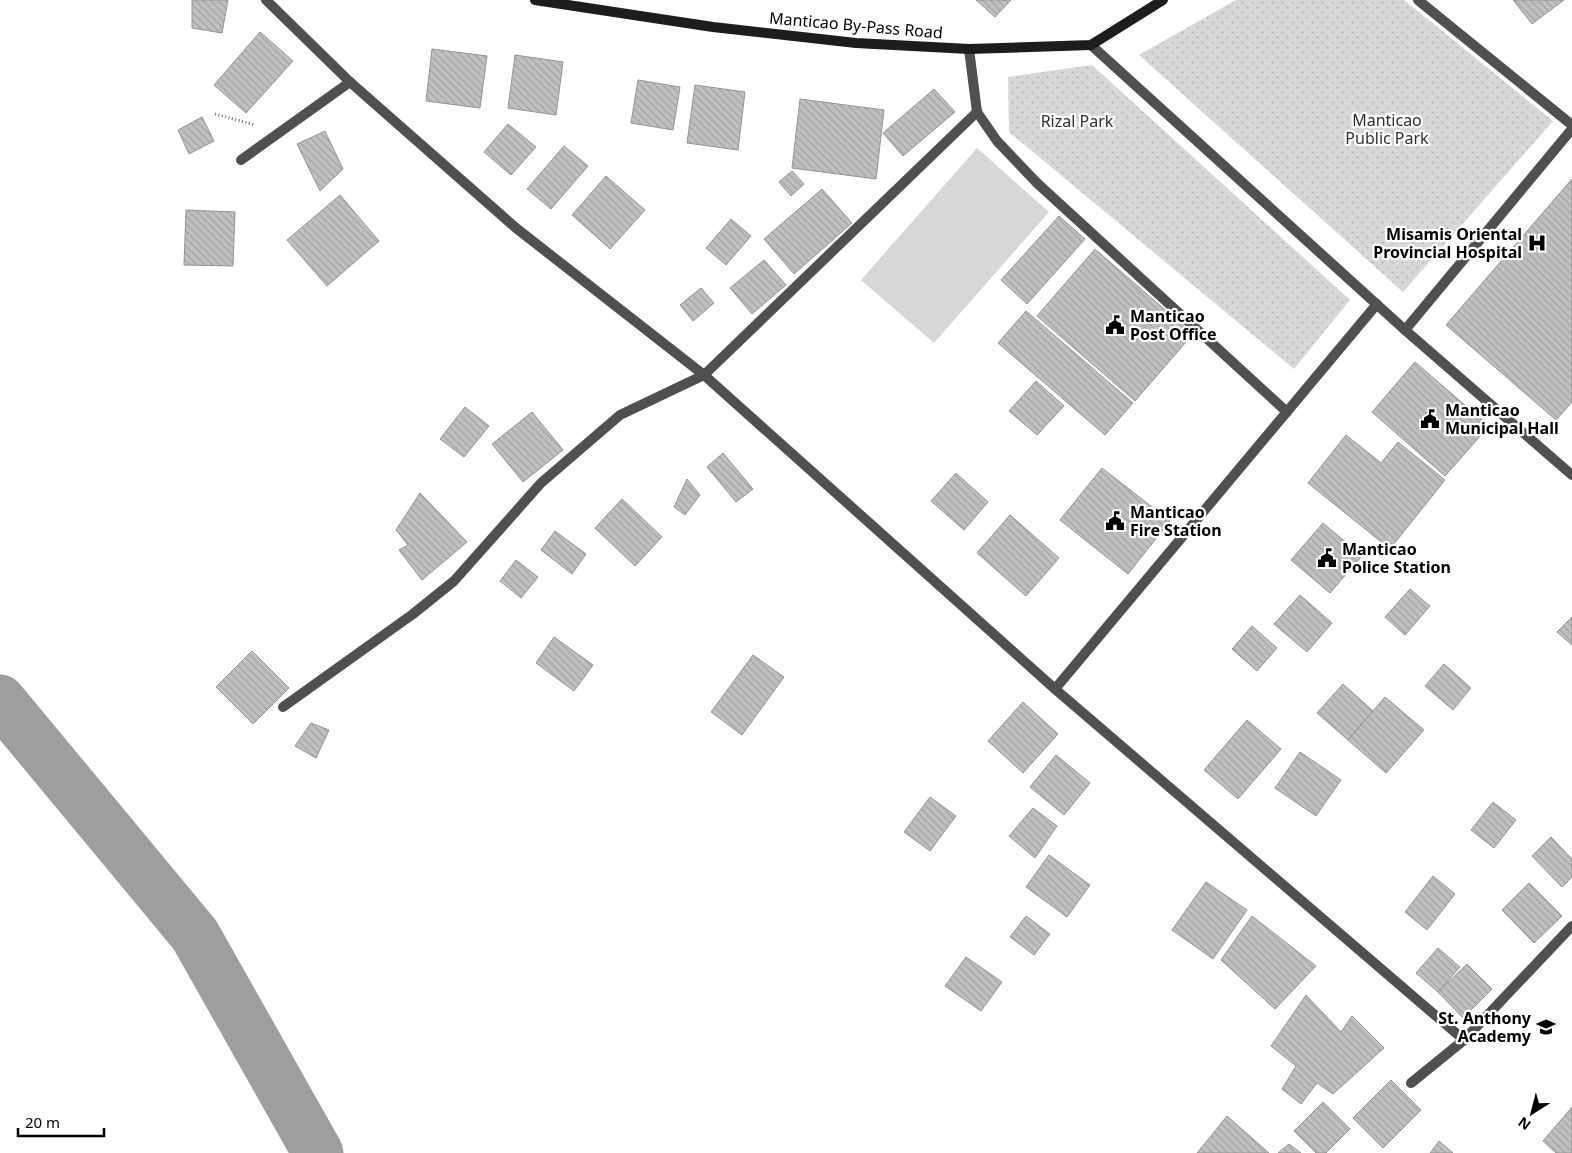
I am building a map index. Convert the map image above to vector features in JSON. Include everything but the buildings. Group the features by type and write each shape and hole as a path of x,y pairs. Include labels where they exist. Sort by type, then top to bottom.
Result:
{"street":[{"path":"266,0 350,82 516,228 704,375 1055,689 1464,1040"},
{"name":"Manticao By-Pass Road","path":"535,0 713,27 856,44 969,48 1091,45"},
{"path":"1163,0 1091,45 1405,330 1572,475"},
{"path":"1405,330 1572,127 1418,0"},
{"path":"969,48 977,112 997,141 1037,183 1287,412"},
{"path":"241,160 350,82"},
{"path":"283,707 413,614 454,581 541,483 620,415 704,375 977,112"},
{"path":"1055,689 1377,304"},
{"path":"1411,1083 1464,1040 1572,926"}],"path":[{"path":"215,114 281,131"}],"green space":[{"name":"Manticao Public Park","path":"1236,0 1404,0 1553,121 1403,292 1139,55"},
{"name":"Rizal Park","path":"1092,65 1350,300 1294,369 1009,132 1008,77"},
{"path":"977,148 1049,212 934,343 861,280"}],"waterway":[{"path":"0,700 195,935 318,1153"}],"place":[{"name":"Misamis Oriental Provincial Hospital","path":"1537,243"},
{"name":"Manticao Post Office","path":"1115,325"},
{"name":"Manticao Municipal Hall","path":"1430,419"},
{"name":"Manticao Fire Station","path":"1115,521"},
{"name":"Manticao Police Station","path":"1327,558"},
{"name":"St. Anthony Academy","path":"1546,1027"}]}
